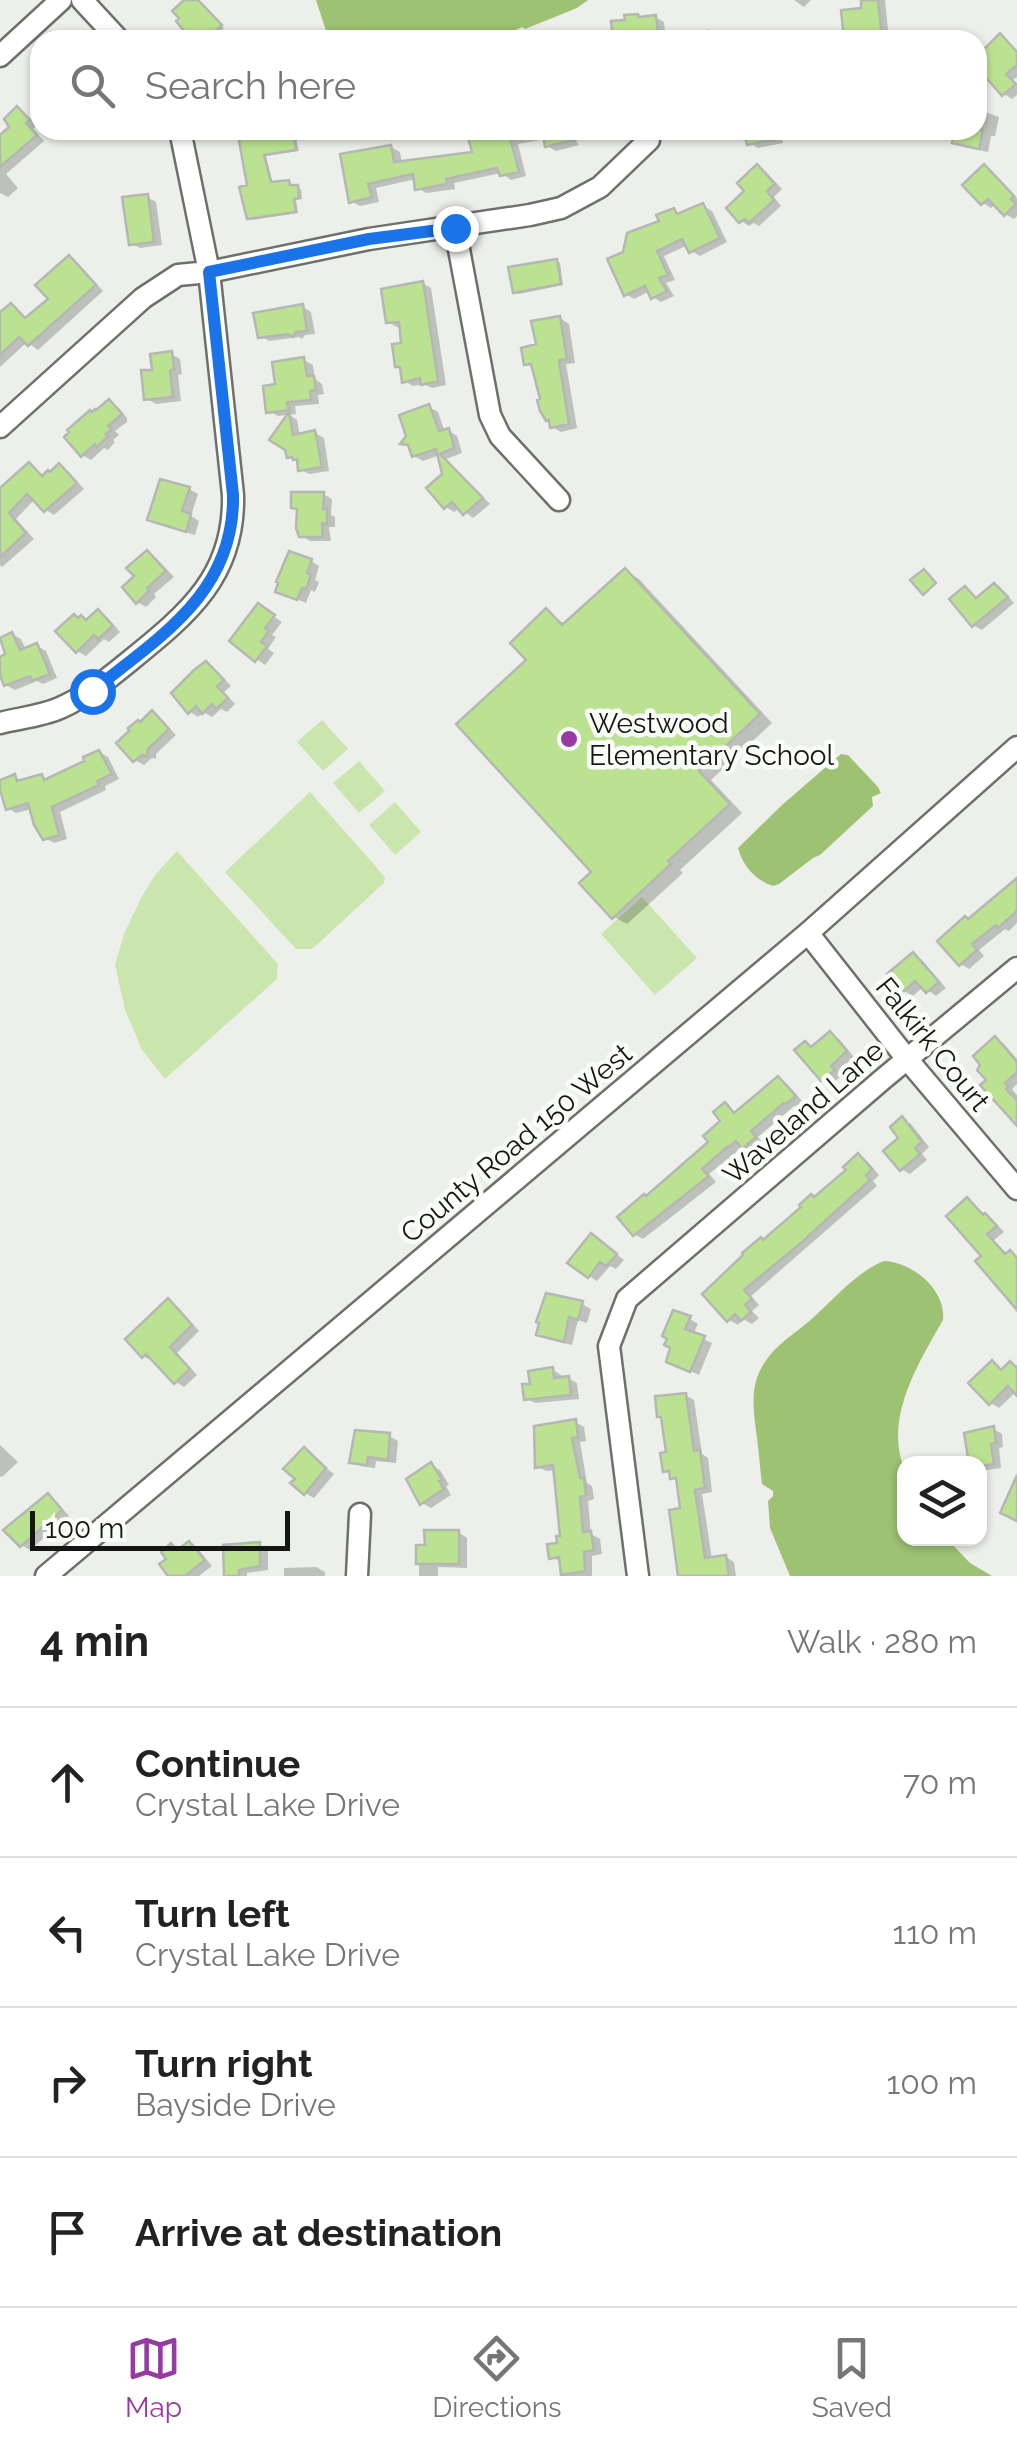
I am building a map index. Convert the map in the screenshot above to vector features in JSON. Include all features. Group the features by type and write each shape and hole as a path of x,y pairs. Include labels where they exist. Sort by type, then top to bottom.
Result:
{"street":[{"path":"0,56 60,0"},
{"path":"82,0 109,30"},
{"path":"0,723 57,710 92,691 192,607 225,554 233,516 209,272 182,140"},
{"path":"0,427 143,298 178,275 369,239 530,215 578,201 600,187 649,140"},
{"path":"455,228 490,415 500,436 559,500"},
{"name":"County Road 150 West","path":"46,1576 808,933 1017,747"},
{"name":"Falkirk Court","path":"808,933 907,1059 1017,1188"},
{"name":"Waveland Lane","path":"638,1576 609,1346 627,1299 1017,968"},
{"path":"357,1576 360,1514"}],"shaded area":[{"path":"316,0 588,0 525,29 326,30"},
{"path":"322,720 348,749 323,771 297,742"},
{"path":"841,754 848,755 878,787 881,793 872,797 873,806 820,855 779,884 773,886 755,876 738,848"},
{"path":"359,761 385,791 359,813 333,783"},
{"path":"310,792 385,877 384,883 312,949 296,949 225,872"},
{"path":"395,802 421,832 395,855 369,825"},
{"path":"177,851 278,964 277,979 165,1079 142,1050 125,1010 115,965 141,898"},
{"path":"642,897 697,958 655,995 601,934"},
{"path":"884,1261 895,1263 925,1279 939,1298 943,1320 915,1372 901,1410 897,1546 954,1546 970,1563 992,1576 790,1576 770,1528 768,1501 773,1491 762,1484 754,1416 758,1375 780,1345"}],"building":[{"path":"184,0 198,0 222,25 217,30 183,30 172,11"},
{"path":"861,0 878,0 881,30 843,30 841,10 861,8"},
{"path":"624,15 656,15 658,30 612,30 611,21 625,20"},
{"path":"1000,33 1017,52 1017,65 1006,74 1016,84 1002,96 987,79 987,46"},
{"path":"17,106 30,120 26,123 31,140 0,167 0,135 9,127 4,119"},
{"path":"239,140 294,140 296,150 264,155 271,182 289,180 290,185 298,185 296,212 247,219 239,187 247,185"},
{"path":"469,140 511,140 519,172 500,176 497,168 415,190 413,174 368,184 372,197 349,203 340,154 391,145 394,162 472,152"},
{"path":"544,140 574,140 545,147"},
{"path":"746,140 772,140 747,145"},
{"path":"953,140 981,140 979,149 952,143"},
{"path":"757,164 775,184 767,191 774,200 749,223 745,219 739,223 726,208 744,191 737,183"},
{"path":"984,164 1014,196 1011,199 1016,204 1004,216 988,199 981,205 962,185"},
{"path":"148,194 154,242 129,245 122,197"},
{"path":"703,203 720,238 689,253 682,239 657,251 668,275 659,278 667,291 651,299 645,286 624,296 607,259 623,252 627,233 659,221 656,215 674,208 677,214"},
{"path":"69,255 96,285 28,346 19,337 0,355 0,312 11,303 25,318 48,299 35,285"},
{"path":"557,259 561,284 513,293 508,267"},
{"path":"423,281 438,381 421,385 420,378 402,383 392,344 401,343 399,322 386,323 381,289"},
{"path":"303,304 307,331 296,332 293,337 288,334 258,338 253,313"},
{"path":"560,316 567,359 559,360 569,424 550,428 549,420 540,411 531,364 524,365 521,348 536,344 531,321"},
{"path":"172,351 173,397 144,400 141,370 152,370 150,354"},
{"path":"304,357 307,376 314,376 316,390 310,391 311,400 287,402 289,410 266,413 263,386 275,384 272,362"},
{"path":"109,399 122,414 108,426 112,429 108,436 81,457 64,437 67,430"},
{"path":"429,404 439,431 449,428 454,448 440,454 483,498 463,515 452,502 444,509 426,488 442,474 436,449 412,457 408,445 400,444 406,436 399,415"},
{"path":"289,412 293,435 315,430 322,467 298,471 297,459 287,458 285,450 269,440"},
{"path":"29,462 42,476 59,463 77,483 44,512 27,494 9,513 26,533 0,557 0,488"},
{"path":"160,479 190,487 182,511 191,514 186,532 147,520"},
{"path":"291,492 324,492 327,524 322,523 323,537 299,537"},
{"path":"147,550 166,571 136,604 122,587 134,576 126,568"},
{"path":"289,551 312,559 306,589 302,588 297,600 275,592"},
{"name":"Westwood Elementary School","path":"625,568 760,714 699,771 730,804 612,919 579,883 591,872 456,724 526,660 510,643 546,608 562,625"},
{"path":"924,569 936,583 923,595 910,580"},
{"path":"994,583 1008,597 972,627 949,599 965,586 976,598"},
{"path":"258,603 275,615 261,642 267,646 255,662 229,641"},
{"path":"98,609 113,626 98,639 94,635 76,653 55,631 74,614 86,620"},
{"path":"12,632 20,650 37,643 50,674 32,681 30,676 4,686 0,657 5,654 0,638"},
{"path":"206,661 224,680 217,686 228,698 216,709 212,704 202,714 196,706 188,714 171,693"},
{"path":"152,710 169,729 148,749 147,756 133,762 116,743"},
{"path":"99,750 112,774 97,781 99,785 52,807 59,835 43,840 28,803 6,810 0,780 15,774 17,781 42,774 44,780"},
{"path":"1017,878 1017,911 972,944 977,950 959,966 937,941"},
{"path":"913,952 939,982 926,993 915,981 903,992 887,974"},
{"path":"830,1031 847,1051 831,1066 835,1070 821,1081 794,1050 805,1041 811,1047"},
{"path":"995,1036 1017,1062 1017,1072 1005,1083 1017,1100 1017,1126 980,1085 986,1080 977,1070 980,1065 973,1056"},
{"path":"778,1076 796,1096 751,1131 756,1137 742,1149 736,1141 727,1147 702,1169 709,1176 633,1236 617,1217 708,1142 703,1136 720,1121 713,1112 725,1102 734,1113"},
{"path":"902,1116 922,1142 915,1148 920,1154 900,1171 883,1151 898,1138 890,1127"},
{"path":"858,1153 872,1169 866,1175 870,1180 744,1290 752,1299 745,1305 751,1312 741,1321 735,1314 727,1322 702,1294 742,1253 761,1237 763,1240 811,1194 814,1197 846,1170 843,1167"},
{"path":"967,1197 997,1226 987,1234 1005,1254 1010,1250 1017,1258 1017,1310 975,1261 981,1256 946,1216"},
{"path":"591,1233 617,1254 606,1266 600,1262 588,1278 567,1263"},
{"path":"546,1293 583,1301 578,1320 569,1317 564,1342 536,1335 536,1322"},
{"path":"168,1298 192,1325 170,1347 190,1369 174,1384 146,1354 142,1358 125,1339"},
{"path":"673,1310 691,1316 685,1329 705,1336 690,1372 666,1362 670,1348 664,1345 667,1339 662,1336"},
{"path":"992,1360 1001,1370 1010,1361 1017,1368 1017,1396 1008,1386 989,1405 968,1383"},
{"path":"553,1367 554,1378 569,1376 571,1395 524,1400 522,1384 530,1384 528,1371"},
{"path":"686,1393 694,1451 700,1450 705,1488 695,1490 705,1558 726,1555 729,1576 678,1576 669,1510 680,1508 676,1478 670,1479 669,1471 663,1472 660,1453 666,1452 655,1396"},
{"path":"576,1419 578,1437 572,1438 586,1495 580,1497 583,1532 591,1531 594,1550 584,1552 585,1571 561,1575 559,1557 549,1559 547,1544 557,1543 556,1536 560,1536 553,1465 535,1468 534,1426"},
{"path":"994,1426 994,1464 987,1465 987,1456 968,1456 964,1433"},
{"path":"355,1430 390,1433 388,1460 368,1457 367,1465 349,1463"},
{"path":"304,1447 326,1468 304,1495 290,1483 295,1479 283,1469"},
{"path":"431,1462 444,1489 420,1505 406,1479"},
{"path":"1017,1475 1017,1521 1000,1513"},
{"path":"48,1493 62,1510 20,1547 3,1530"},
{"path":"424,1530 459,1530 459,1564 416,1564 416,1545 425,1545"},
{"path":"189,1541 205,1560 185,1576 168,1576 159,1564 166,1559 161,1552 171,1543 177,1550"},
{"path":"260,1542 260,1566 239,1570 239,1576 224,1576 223,1545"}],"place":[{"name":"Westwood Elementary School","path":"569,739"}],"route":[{"path":"92,691 192,607 204,594 225,554 233,495 209,272 369,239 455,228"}]}
